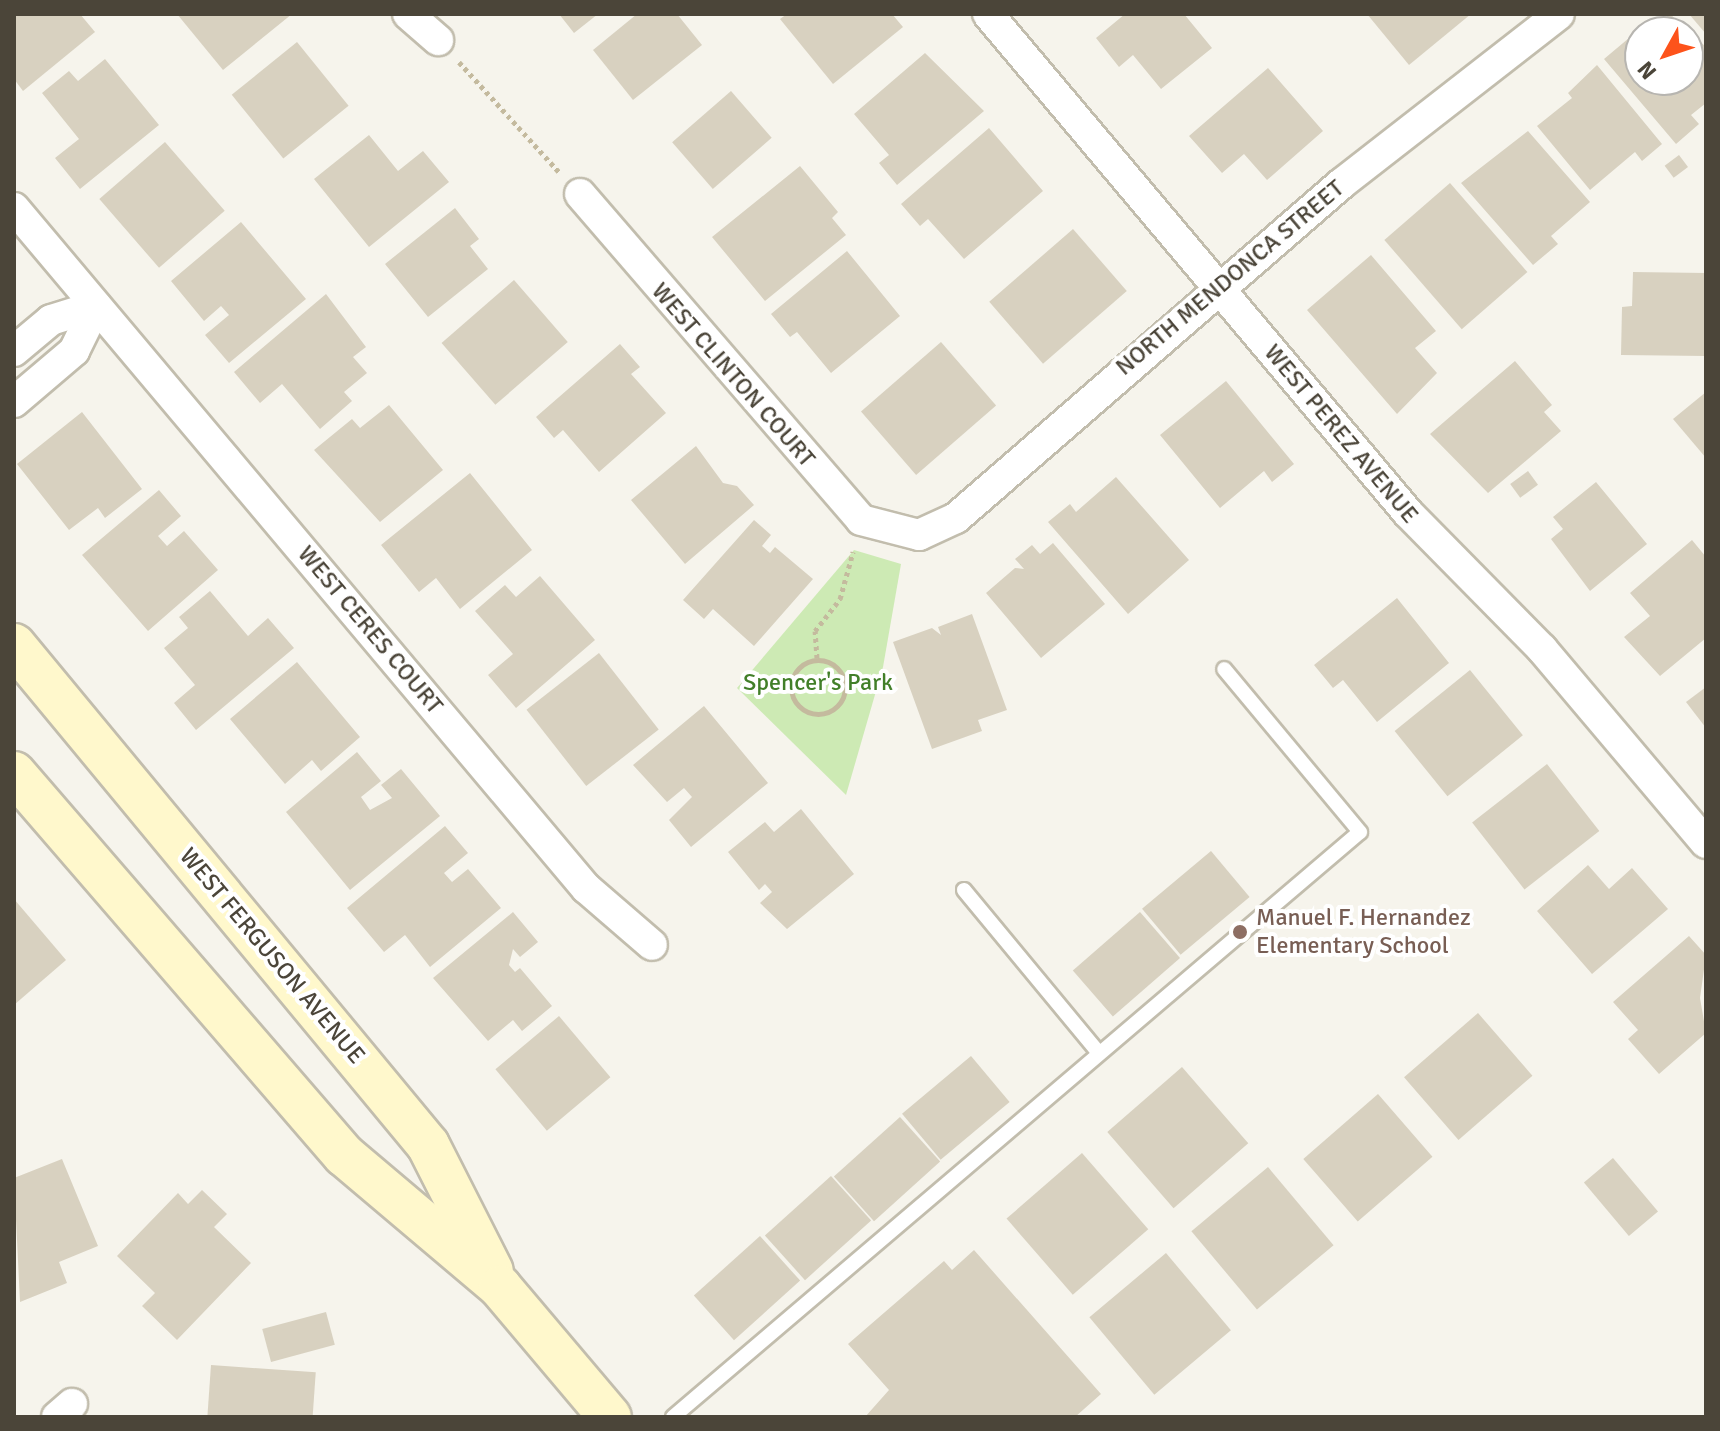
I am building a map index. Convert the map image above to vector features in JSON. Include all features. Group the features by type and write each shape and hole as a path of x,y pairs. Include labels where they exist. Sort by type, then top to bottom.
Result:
{"street":[{"path":"408,14 438,40"},
{"name":"WEST PEREZ AVENUE","path":"988,14 1408,513 1542,649 1706,843"},
{"name":"NORTH MENDONCA STREET","path":"902,536 956,518 1217,288 1559,14"},
{"name":"WEST CLINTON COURT","path":"580,194 861,520 902,536"},
{"name":"WEST CERES COURT","path":"14,208 586,888 652,945"},
{"path":"14,351 51,320 96,306"},
{"path":"14,402 74,351 96,306"},
{"name":"WEST FERGUSON AVENUE","path":"14,645 428,1145 500,1287"},
{"name":"WEST FERGUSON AVENUE","path":"14,773 344,1155 500,1287 610,1417"}],"lane":[{"path":"673,1417 1360,832 1224,669"},
{"path":"964,890 1098,1052"}],"path":[{"path":"438,40 580,194"},
{"path":"817,658 815,631 846,587 861,520"},
{"path":"817,658 834,664 845,678 840,705 824,714 806,711 791,689 801,665 817,658"}],"green space":[{"name":"Spencer's Park","path":"854,550 901,564 883,667 846,795 737,688"}],"building":[{"path":"14,14 80,14 95,32 23,91 14,79"},
{"path":"177,14 292,14 223,70"},
{"path":"559,14 598,14 574,33"},
{"path":"637,14 677,14 702,45 633,100 593,50"},
{"path":"787,14 892,14 903,27 833,84 780,19"},
{"path":"1125,14 1184,14 1212,48 1161,89 1133,55 1119,67 1096,38"},
{"path":"1367,14 1471,14 1409,65"},
{"path":"1689,14 1706,14 1706,34 1704,16"},
{"path":"297,42 349,106 283,159 232,95"},
{"path":"1624,42 1624,83 1604,59"},
{"path":"1704,45 1706,103 1691,115 1699,124 1676,144 1635,96 1704,96"},
{"path":"925,53 984,111 897,185 879,163 889,155 854,114"},
{"path":"105,59 159,125 80,189 55,158 79,139 42,93 69,71 78,81"},
{"path":"1597,65 1662,144 1642,161 1635,152 1590,190 1537,126 1572,98 1568,93"},
{"path":"1268,68 1323,131 1267,180 1244,154 1222,173 1189,136"},
{"path":"731,91 772,138 713,189 672,142"},
{"path":"989,128 1043,191 964,259 928,219 920,226 901,204"},
{"path":"1528,131 1590,202 1551,236 1558,244 1533,265 1461,183"},
{"path":"369,135 398,171 423,151 449,182 369,247 314,179"},
{"path":"165,142 225,211 159,268 99,199"},
{"path":"1679,155 1688,167 1674,178 1665,166"},
{"path":"800,166 838,212 832,218 846,235 765,301 712,237"},
{"path":"1450,183 1527,272 1462,329 1384,240"},
{"path":"455,208 479,239 470,246 488,269 428,317 385,264"},
{"path":"241,222 306,299 229,363 205,335 229,315 221,306 204,321 171,281"},
{"path":"1073,229 1127,291 1043,364 989,302"},
{"path":"847,251 900,316 831,373 797,332 790,337 771,314"},
{"path":"1371,255 1436,331 1415,348 1437,373 1397,414 1307,310"},
{"path":"1633,272 1706,273 1706,356 1621,355 1622,307 1632,306"},
{"path":"514,280 568,342 495,405 442,343"},
{"path":"326,294 366,347 353,357 367,373 344,392 352,401 320,429 282,384 260,403 234,372"},
{"path":"941,342 996,405 916,475 861,412"},
{"path":"620,344 640,367 631,374 666,413 599,472 563,430 554,438 536,417"},
{"path":"1515,361 1552,405 1544,412 1561,431 1488,493 1430,434"},
{"path":"1226,381 1294,464 1272,482 1264,471 1220,508 1160,435"},
{"path":"1706,392 1706,458 1673,419"},
{"path":"389,405 443,470 380,522 314,450 352,419 360,428"},
{"path":"82,412 142,489 105,518 98,508 69,530 17,464"},
{"path":"696,446 723,483 737,486 754,505 685,564 631,500"},
{"path":"1528,471 1538,485 1520,498 1510,484"},
{"path":"470,473 532,550 460,609 436,578 419,592 381,545"},
{"path":"1116,477 1189,560 1128,614 1048,522 1070,504 1076,512"},
{"path":"1596,482 1647,544 1590,591 1551,539 1563,529 1553,517"},
{"path":"159,490 181,516 158,536 167,546 184,531 218,570 148,631 82,555"},
{"path":"754,520 771,535 762,546 770,553 775,547 813,579 754,646 713,609 704,619 683,600"},
{"path":"1692,540 1706,557 1706,638 1660,676 1624,637 1650,616 1630,593"},
{"path":"1053,543 1105,604 1041,658 986,593 1015,568 1024,569 1015,559 1032,545 1040,554"},
{"path":"540,576 595,640 516,708 488,675 513,654 475,611 505,585 516,597"},
{"path":"210,591 248,636 268,618 294,648 196,730 174,703 195,685 164,648 188,628 179,617"},
{"path":"1397,598 1449,663 1377,722 1343,680 1333,688 1314,665"},
{"path":"972,614 1007,710 978,720 982,731 932,749 893,642 932,628 941,635 938,627"},
{"path":"599,653 659,729 586,786 527,710"},
{"path":"297,662 360,737 321,771 312,760 285,784 230,719"},
{"path":"1470,670 1523,735 1447,796 1395,731"},
{"path":"1706,687 1706,728 1686,702"},
{"path":"704,706 768,783 691,847 669,820 692,797 684,788 667,802 633,765"},
{"path":"357,752 381,781 361,797 370,810 392,798 381,785 401,769 440,816 350,890 286,812"},
{"path":"1547,764 1599,831 1524,889 1472,822"},
{"path":"801,809 854,874 787,929 760,903 772,892 765,884 759,890 728,852 765,822 774,832"},
{"path":"445,826 468,853 444,873 452,882 468,869 501,908 430,967 405,935 384,952 347,908"},
{"path":"1211,851 1250,897 1181,955 1142,909"},
{"path":"1588,865 1609,889 1632,868 1668,909 1592,974 1537,911"},
{"path":"14,899 66,960 14,1005"},
{"path":"513,912 538,942 520,957 513,949 509,965 515,972 520,968 552,1006 522,1031 513,1020 488,1041 433,978"},
{"path":"1140,912 1180,958 1113,1016 1073,970"},
{"path":"1689,936 1706,955 1700,998 1706,1033 1659,1074 1628,1039 1638,1030 1613,1002"},
{"path":"1478,1013 1532,1076 1458,1140 1404,1077"},
{"path":"559,1016 610,1077 547,1131 495,1069"},
{"path":"971,1056 1010,1102 941,1160 902,1114"},
{"path":"1182,1067 1248,1143 1174,1208 1107,1132"},
{"path":"1378,1094 1432,1157 1358,1222 1303,1159"},
{"path":"900,1117 940,1162 874,1221 834,1177"},
{"path":"1082,1153 1148,1229 1073,1295 1007,1219"},
{"path":"1613,1158 1658,1212 1629,1236 1584,1182"},
{"path":"62,1159 98,1246 59,1262 67,1283 20,1302 14,1178"},
{"path":"1268,1167 1334,1245 1257,1309 1191,1231"},
{"path":"831,1176 871,1221 805,1280 765,1236"},
{"path":"202,1190 227,1214 214,1227 251,1263 177,1340 142,1306 155,1293 117,1256 178,1193 188,1204"},
{"path":"760,1236 800,1281 734,1340 694,1296"},
{"path":"974,1250 1101,1394 1075,1417 865,1417 889,1390 848,1344 944,1261 952,1270"},
{"path":"1166,1253 1231,1330 1154,1395 1089,1317"},
{"path":"326,1312 335,1345 271,1362 262,1329"},
{"path":"211,1365 316,1372 313,1417 207,1417"}],"place":[{"name":"Manuel F. Hernandez Elementary School","path":"1240,932"}]}
